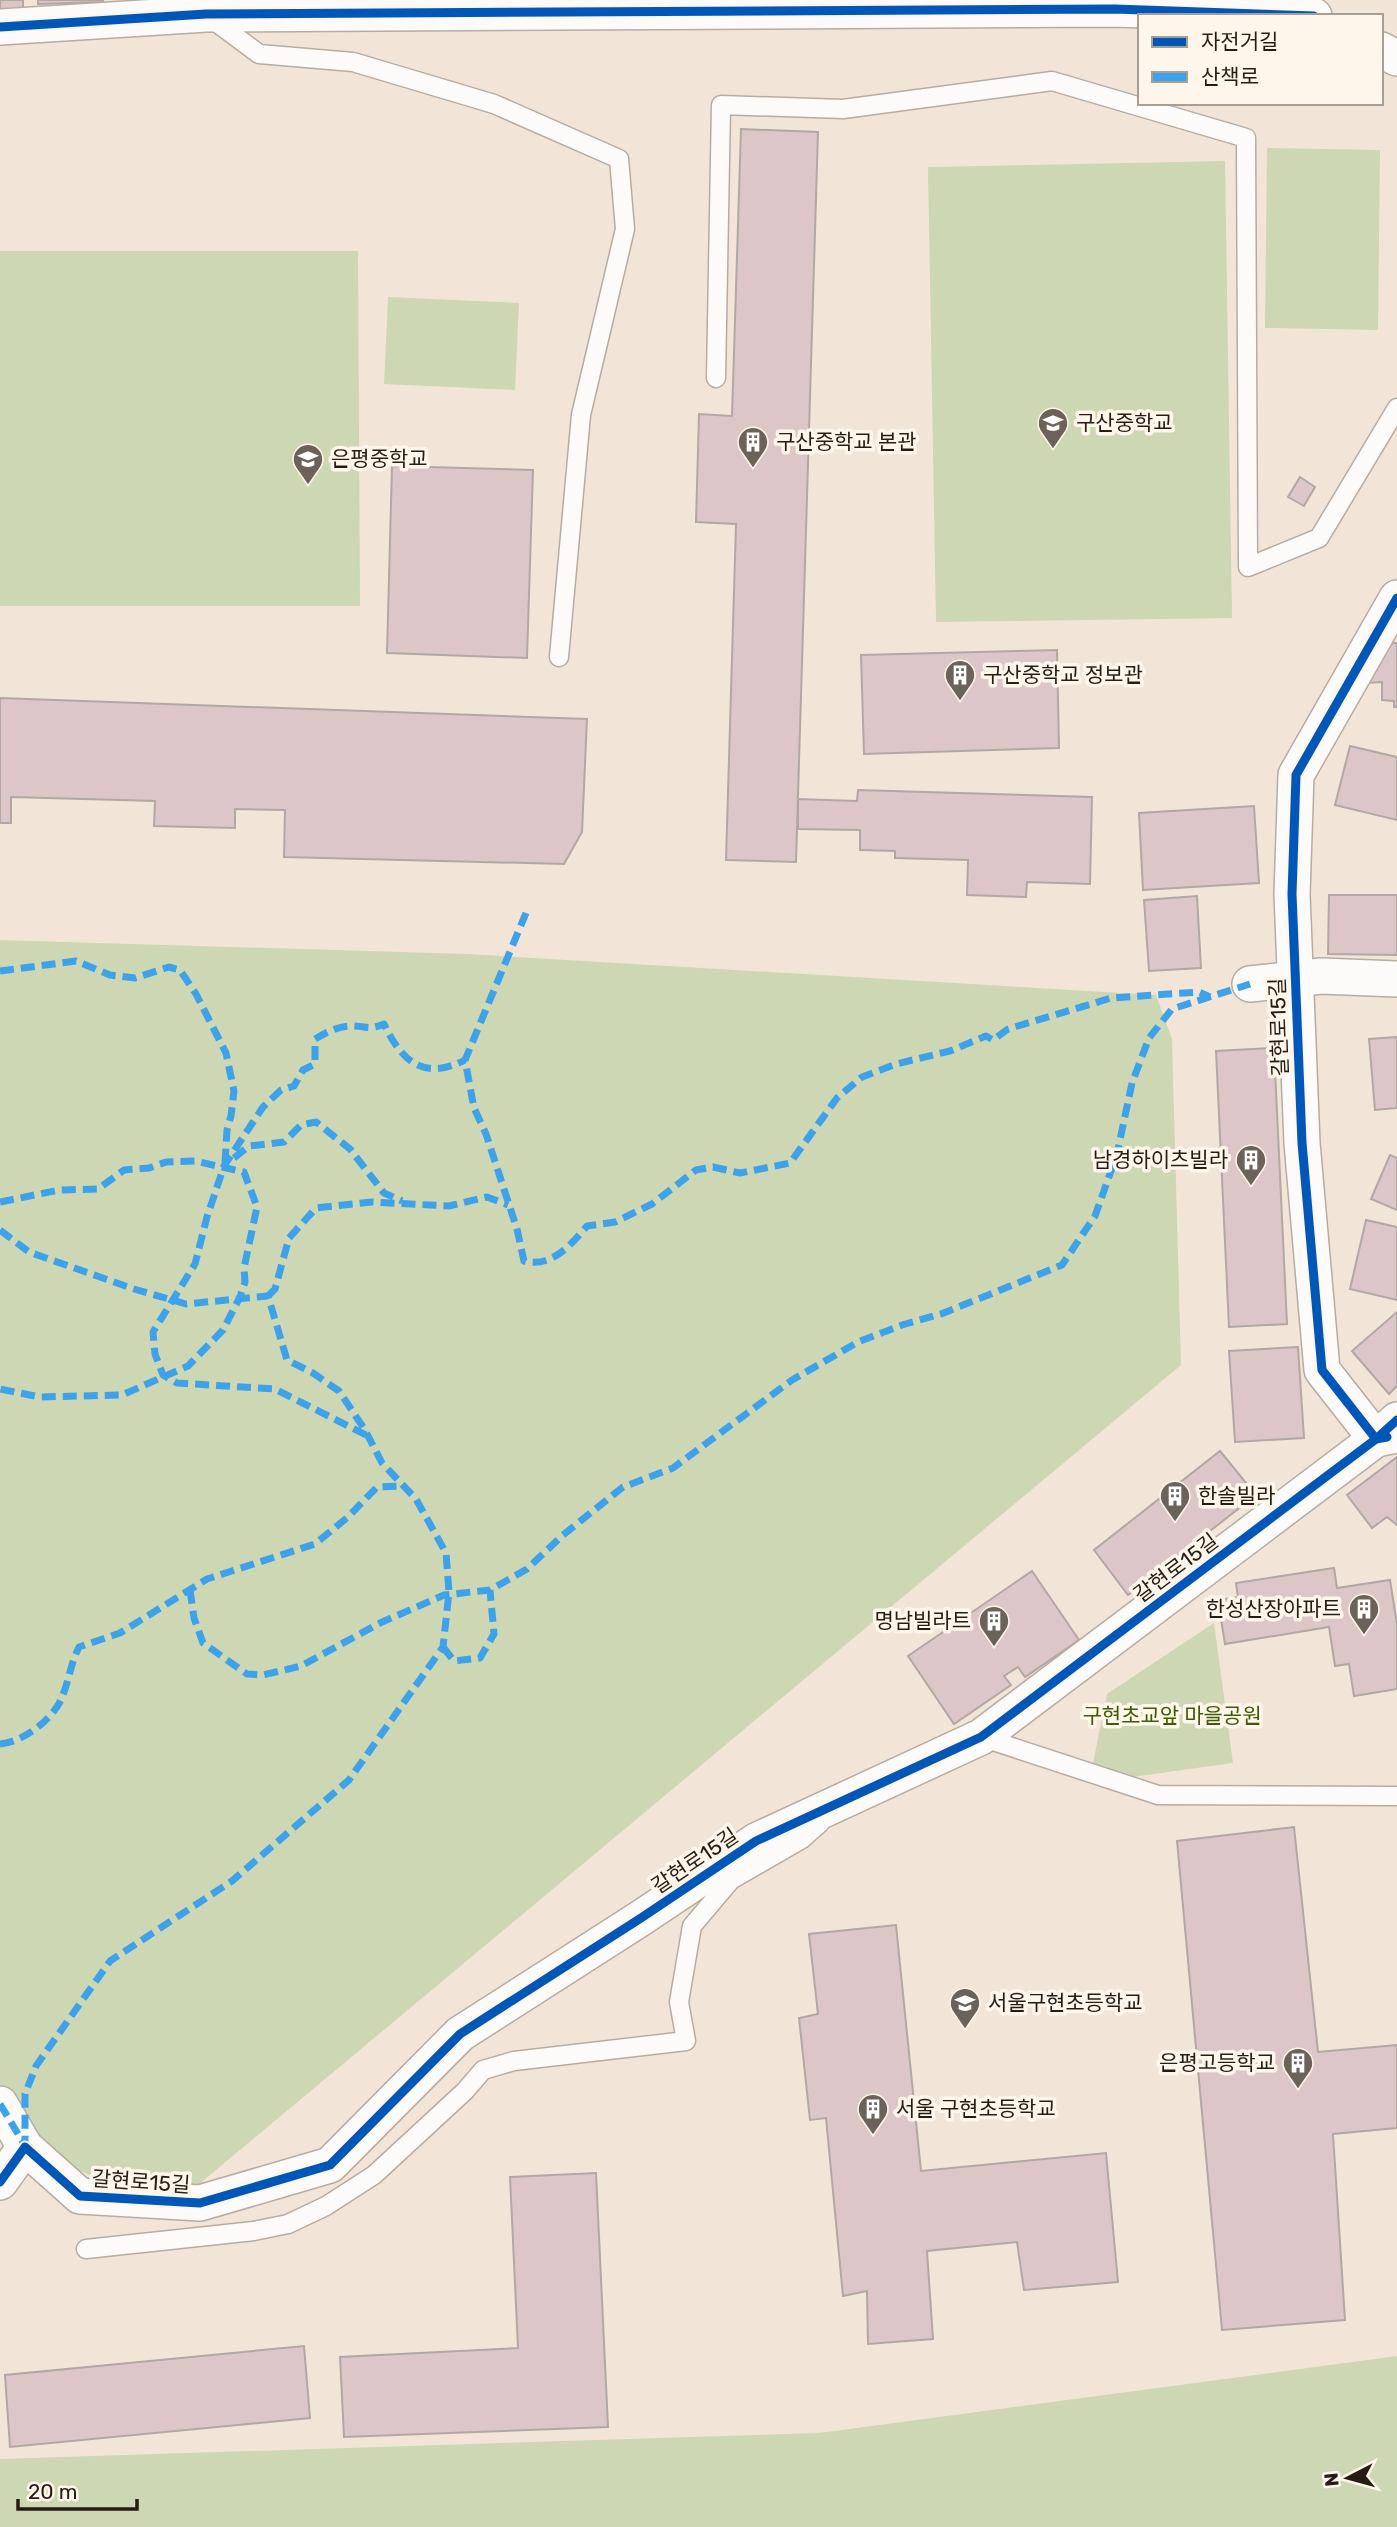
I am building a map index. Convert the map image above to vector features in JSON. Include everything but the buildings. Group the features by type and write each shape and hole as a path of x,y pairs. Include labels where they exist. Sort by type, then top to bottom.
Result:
{"street":[{"path":"0,27 206,7 1115,9 1257,14"},
{"name":"갈현로15길","path":"0,2104 26,2147 80,2196 200,2203 330,2165 460,2034 756,1841 981,1737 1390,1431 1322,1370 1302,1143 1292,894 1296,775 1394,612"},
{"name":"갈현로15길","path":"1250,984 1321,976 1397,979"},
{"path":"0,2182 26,2147"}],"lane":[{"path":"206,7 259,54 353,62 494,104 620,159 625,229 580,415 559,657"},
{"path":"716,378 721,105 843,109 1052,80 1246,138 1248,567 1319,538 1397,408"},
{"path":"981,1737 1158,1795 1397,1796"},
{"path":"86,2249 254,2231 288,2224 326,2206 374,2175 465,2091 483,2070 514,2061 686,2041 680,2002 692,1926 731,1880 802,1839 847,1799"}],"green space":[{"path":"1267,148 1380,150 1378,330 1265,328"},
{"path":"1225,161 1232,618 936,622 928,167"},
{"path":"0,251 358,251 360,606 0,606"},
{"path":"388,297 519,303 515,390 384,384"},
{"path":"0,940 468,954 1156,995 1172,1039 1181,1365 198,2185 90,2175 25,2147 0,2104"},
{"name":"구현초교앞 마을공원","path":"1214,1623 1233,1763 1089,1783 1107,1694"},
{"path":"1397,2356 1397,2527 0,2527 0,2459 819,2433"}],"marked path":[{"path":"526,913 465,1060 474,1108 486,1134 517,1229 524,1261 543,1261 559,1254 587,1226 615,1222 652,1204 696,1170 713,1167 740,1173 790,1163 837,1098 862,1077 896,1064 950,1051 986,1036 993,1040 1008,1029 1111,998 1199,992 1210,997"},
{"path":"0,971 76,961 110,975 135,978 169,967 180,970 196,994 226,1053 234,1091 227,1130 225,1163"},
{"path":"190,1590 194,1618 203,1643 247,1674 263,1675 301,1666 380,1623 444,1595 490,1590 527,1569 563,1535 623,1487 673,1468 792,1380 858,1342 941,1314 1062,1265 1095,1216 1117,1154 1132,1083 1149,1038 1172,1009 1250,984"},
{"path":"366,1435 275,1389 177,1383 163,1375 155,1354 153,1332 195,1264 224,1166 263,1107 281,1090 294,1086 303,1070 315,1064 315,1039 344,1027 372,1028 384,1024 398,1049 416,1064 438,1069 465,1060"},
{"path":"234,1158 249,1146 284,1142 301,1125 316,1122 350,1149 384,1193 402,1201"},
{"path":"0,1202 59,1190 98,1189 124,1170 149,1168 166,1162 195,1161 244,1172 257,1207 244,1268 245,1282 240,1297 223,1330 188,1366 122,1395 40,1397 0,1389"},
{"path":"268,1296 275,1289 289,1238 316,1208 372,1202 449,1206 487,1197 508,1205"},
{"path":"0,1230 29,1252 134,1289 186,1304 268,1296 287,1360 313,1373 339,1391 365,1430 382,1463 416,1499 446,1553 449,1592 443,1647 349,1780 232,1881 110,1961 36,2066 25,2094 25,2147"},
{"path":"0,1744 28,1734 53,1712 63,1695 79,1647 120,1633 207,1579 315,1544 348,1517 377,1487 404,1486"},
{"path":"443,1647 454,1661 480,1658 494,1634 490,1590"},
{"path":"0,2104 24,2144"}],"cycle path":[{"path":"0,27 206,14 1115,9 1257,14"},
{"path":"1387,1437 1376,1439 1322,1370 1302,1143 1292,894 1296,775 1397,598"},
{"path":"0,2182 25,2147 80,2196 200,2203 330,2165 460,2034 756,1841 981,1737 1376,1439 1397,1420"}],"place":[{"name":"구산중학교","path":"1053,450"},
{"name":"구산중학교 본관","path":"753,469"},
{"name":"은평중학교","path":"308,486"},
{"name":"구산중학교 정보관","path":"960,702"},
{"name":"남경하이츠빌라","path":"1251,1187"},
{"name":"한솔빌라","path":"1175,1523"},
{"name":"한성산장아파트","path":"1364,1636"},
{"name":"명남빌라트","path":"994,1648"},
{"name":"서울구현초등학교","path":"965,2030"},
{"name":"은평고등학교","path":"1298,2090"},
{"name":"서울 구현초등학교","path":"873,2136"}]}
